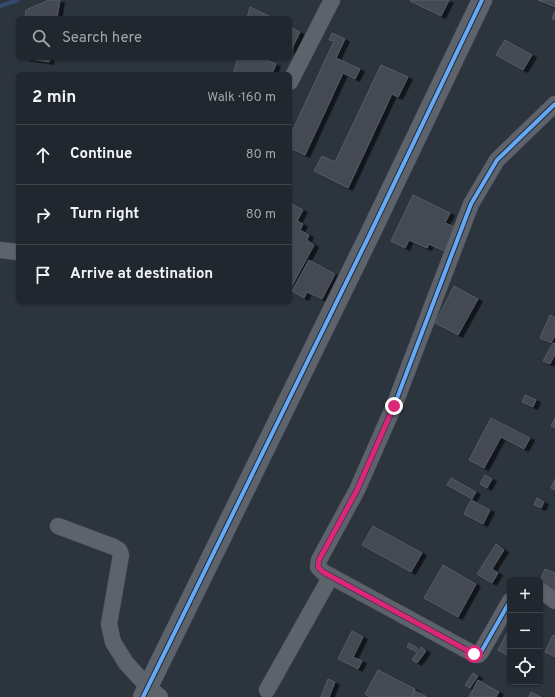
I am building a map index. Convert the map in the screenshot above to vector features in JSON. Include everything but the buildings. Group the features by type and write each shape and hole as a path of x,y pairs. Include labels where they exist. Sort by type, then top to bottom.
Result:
{"street":[{"path":"292,78 332,0"},
{"path":"58,526 119,550 121,555 108,624 113,642 126,664 150,694 482,0"},
{"path":"507,606 481,652 474,654 323,572 318,567 319,560 357,490 394,406 471,204 497,160 555,104"},
{"path":"0,250 16,252"},
{"path":"267,690 331,576"},
{"path":"543,592 555,600"}],"waterway":[{"path":"0,6 18,0"}],"cycle path":[{"path":"143,697 369,236 482,0"},
{"path":"507,606 478,655 323,572 318,567 319,560 357,490 394,406 471,204 497,160 555,104"}],"route":[{"path":"394,406 357,490 319,560 318,567 323,572 474,654"}]}
